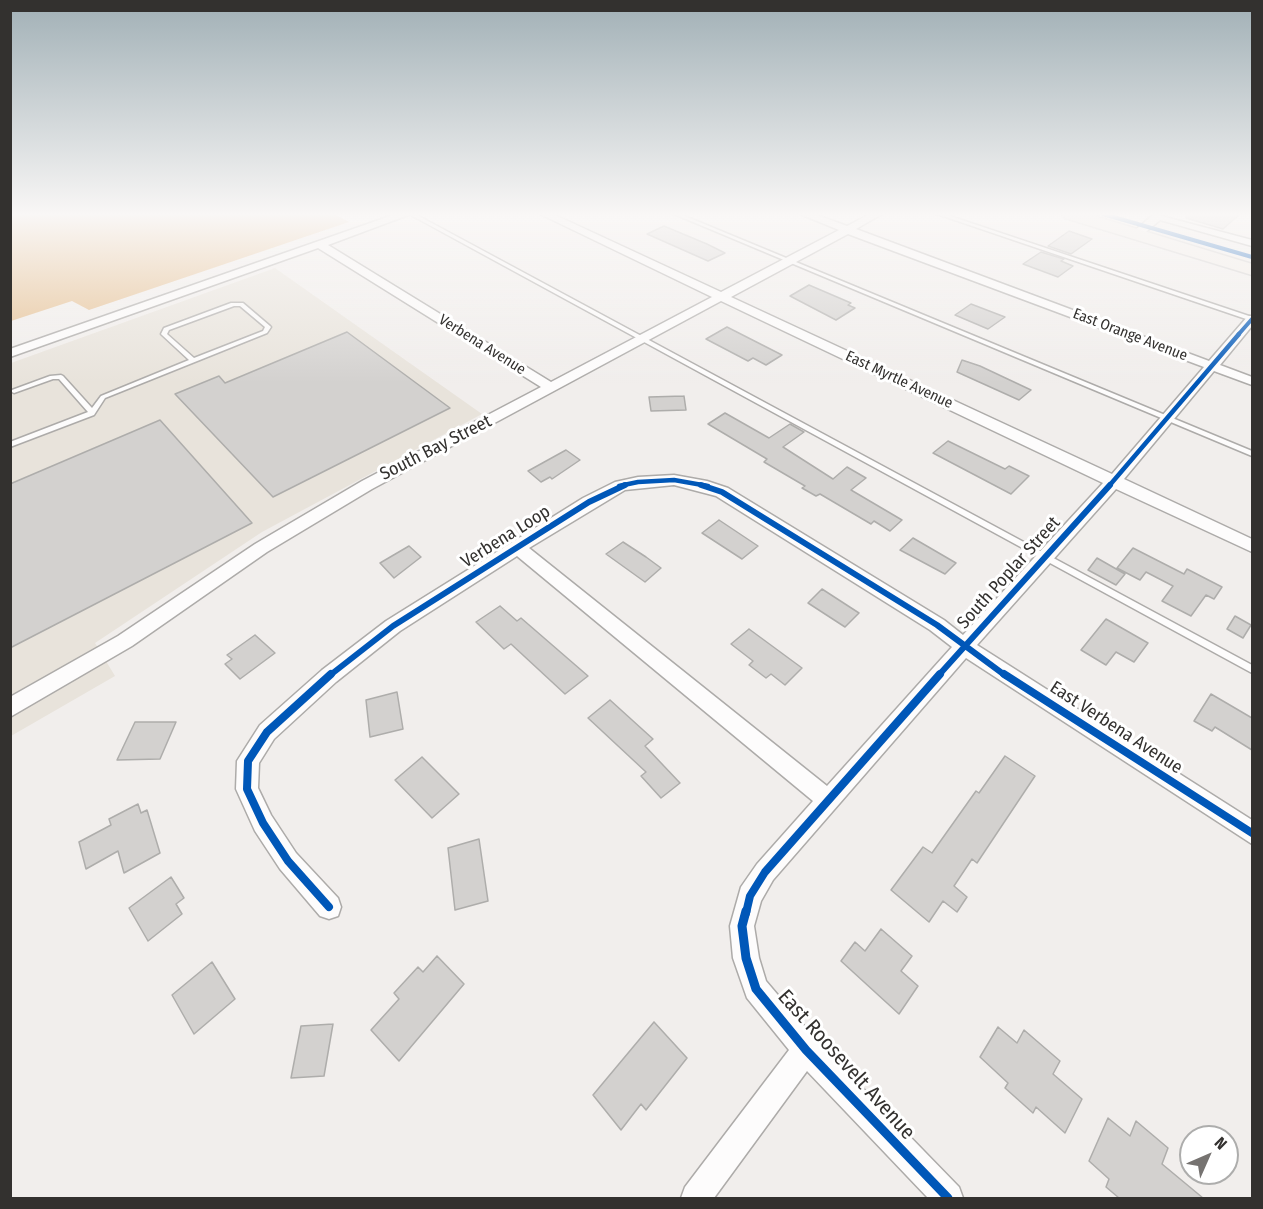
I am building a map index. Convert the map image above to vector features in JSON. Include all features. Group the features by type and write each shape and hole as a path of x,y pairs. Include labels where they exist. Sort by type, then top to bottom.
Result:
{"street":[{"path":"10,353 245,270"},
{"name":"Verbena Avenue","path":"363,270 552,388"},
{"name":"East Myrtle Avenue","path":"665,270 1252,546"},
{"name":"South Bay Street","path":"10,708 125,641 315,514 771,270"},
{"name":"East Orange Avenue","path":"956,270 1252,381"},
{"name":"South Poplar Street","path":"744,941 742,926 750,896 765,872 1044,556 1114,481 1252,319"},
{"name":"Verbena Loop","path":"329,907 288,861 263,823 247,789 248,761 267,732 293,707 374,640 589,502 620,486 638,482 674,480 691,482 722,492 909,607 965,645"},
{"name":"Verbena Loop","path":"518,548 829,801"},
{"name":"East Verbena Avenue","path":"965,645 987,664 1252,833"},
{"name":"East Roosevelt Avenue","path":"744,941 746,958 756,989 806,1050 948,1198"},
{"path":"696,1198 806,1050"}],"lane":[{"path":"516,270 1252,669"},
{"path":"812,270 1252,454"},
{"path":"1107,270 1252,319"},
{"path":"85,404 193,361 265,332 268,327 241,304 232,304 166,328 164,334 193,361"},
{"path":"12,390 52,377 61,377 93,413"},
{"path":"10,445 93,413 103,397"}],"shaded area":[{"path":"11,270 206,270 89,310 72,301 11,321"},
{"path":"268,270 278,270 482,414 262,532 95,643 115,676 11,736 11,363"}],"building":[{"path":"1040,270 1067,270 1058,277"},
{"path":"809,285 851,303 848,305 855,308 836,320 790,296"},
{"path":"971,304 1005,317 988,329 955,315"},
{"path":"727,327 782,355 766,365 753,358 748,361 706,339"},
{"path":"347,332 450,408 273,497 175,394 219,376 225,383"},
{"path":"962,360 1031,390 1019,400 957,372"},
{"path":"684,396 686,410 651,411 649,397"},
{"path":"725,413 769,438 790,424 804,432 783,447 833,479 847,467 866,478 851,490 902,520 890,531 874,521 871,524 820,494 816,496 802,488 805,486 764,462 767,459 708,424"},
{"path":"160,420 252,523 10,648 10,484"},
{"path":"948,441 1005,469 1009,466 1029,476 1011,494 933,453"},
{"path":"566,450 580,460 552,479 550,477 541,482 528,471"},
{"path":"719,520 758,546 742,559 702,533"},
{"path":"913,538 956,563 945,574 900,550"},
{"path":"623,542 661,568 645,582 606,554"},
{"path":"409,546 421,557 394,578 380,563"},
{"path":"1133,548 1184,574 1187,569 1222,587 1214,599 1206,595 1191,616 1162,601 1173,586 1146,572 1140,580 1117,568"},
{"path":"1097,558 1125,574 1116,585 1088,570"},
{"path":"822,589 859,613 845,627 808,603"},
{"path":"500,606 517,621 521,618 588,676 565,694 511,644 504,649 476,622"},
{"path":"1235,616 1251,625 1243,638 1227,629"},
{"path":"1106,619 1148,643 1134,662 1116,652 1106,665 1081,650"},
{"path":"749,629 802,668 785,685 771,674 766,678 749,665 753,661 731,644"},
{"path":"255,635 275,653 240,679 225,664 232,659 227,655"},
{"path":"397,692 403,729 370,737 366,700"},
{"path":"1211,694 1252,718 1252,750 1215,727 1212,731 1194,721"},
{"path":"610,700 653,739 645,746 680,783 661,798 641,776 646,772 588,718"},
{"path":"135,722 176,722 160,759 117,760"},
{"path":"1005,756 1035,776 977,863 972,859 954,886 967,897 957,912 943,901 929,922 891,890 923,847 932,853 976,791 979,793"},
{"path":"422,757 459,794 432,818 395,780"},
{"path":"138,804 141,813 147,810 160,853 124,873 118,851 86,869 79,842 111,825 109,819"},
{"path":"479,839 488,901 455,910 448,848"},
{"path":"171,877 184,898 176,904 182,914 148,941 129,908"},
{"path":"881,929 912,956 901,971 918,986 899,1014 841,961 855,942 865,951"},
{"path":"437,956 464,984 399,1061 371,1030 399,999 394,993 418,967 423,972"},
{"path":"212,962 235,999 194,1034 172,995"},
{"path":"654,1022 687,1058 646,1110 641,1104 621,1130 593,1095"},
{"path":"333,1024 324,1076 291,1078 301,1026"},
{"path":"998,1027 1017,1043 1024,1030 1060,1061 1053,1074 1082,1099 1065,1133 1036,1107 1033,1113 1005,1088 1008,1083 980,1057"},
{"path":"1108,1118 1130,1136 1136,1121 1168,1148 1162,1164 1179,1178 1179,1185 1187,1185 1203,1198 1119,1198 1106,1187 1109,1179 1089,1161"}],"cycle path":[{"path":"948,1198 806,1050 756,989 746,958 742,926 750,896 765,872 1044,556 1114,481 1252,319"},
{"path":"329,907 288,861 263,823 247,789 248,761 267,732 329,676 393,626 589,502 620,486 638,482 674,480 707,486 722,492 937,625 988,664 1252,833"}]}
